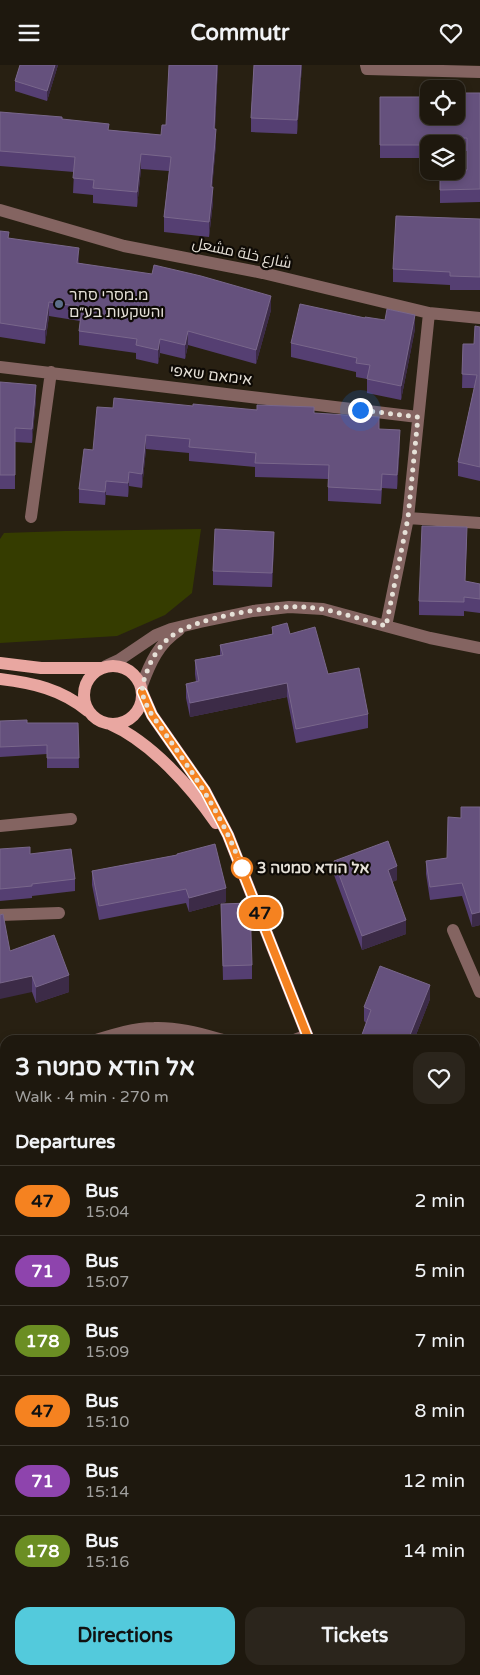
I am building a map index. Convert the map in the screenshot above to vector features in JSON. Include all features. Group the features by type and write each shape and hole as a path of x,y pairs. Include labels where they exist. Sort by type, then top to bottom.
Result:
{"main road":[{"path":"0,663 41,668 79,669 118,665 127,668 136,675 152,715 212,802 236,853 307,1035"},
{"path":"89,712 84,701 84,690 87,680 95,671 103,667"},
{"path":"0,679 53,689 77,702 94,717 126,731 136,738 183,782 211,817 236,853"},
{"path":"110,724 128,720 136,714 143,700 142,688"}],"street":[{"path":"366,65 366,69 480,72"},
{"name":"شارع خلة مشعل","path":"0,210 124,245 263,273 429,313 480,317"},
{"path":"386,626 408,518 429,313"},
{"name":"אימאם שאפי","path":"0,367 418,417"},
{"path":"31,517 51,372"},
{"path":"408,518 480,523"},
{"path":"103,667 119,660 156,635 200,622 253,611 289,607 323,609 455,644 480,648"},
{"path":"142,688 150,664 163,643 178,631 200,622"},
{"path":"0,826 71,819"},
{"path":"0,915 59,913"},
{"path":"453,930 480,992"},
{"path":"115,1035 137,1029 155,1028 176,1029 202,1035"}],"green space":[{"path":"201,529 192,593 165,615 117,636 0,643 0,539 4,533"}],"building":[{"path":"20,65 55,65 47,91 15,81"},
{"path":"169,65 217,65 214,129 216,129 209,222 164,217 171,157 141,154 137,192 93,188 94,180 73,178 75,157 0,151 0,112 62,117 62,119 109,124 108,130 161,135 162,125 166,125"},
{"path":"254,65 301,65 297,120 251,118"},
{"path":"465,93 480,93 480,189 440,190 440,180 465,180 465,170 467,170 467,138 465,138 465,135 420,135 420,145 380,145 380,97 420,97 420,125 465,125"},
{"path":"396,216 480,219 480,277 450,276 450,272 393,269"},
{"path":"0,231 9,232 8,238 79,248 77,263 152,274 154,265 271,296 256,350 188,331 185,345 160,339 158,350 136,345 137,339 79,331 82,307 49,302 45,330 0,323"},
{"path":"300,304 365,318 385,320 387,309 415,315 401,386 367,379 370,365 356,363 357,358 291,343"},
{"path":"475,326 480,327 480,467 458,462 477,375 462,374 463,344 474,344"},
{"path":"0,382 36,385 32,429 15,428 15,475 0,475"},
{"path":"114,398 257,410 257,405 314,407 314,413 379,417 379,429 400,430 397,475 382,474 381,490 328,487 329,465 255,463 256,453 189,447 190,439 146,435 142,474 129,472 128,483 106,481 105,492 79,489 84,449 93,450 97,407 113,408"},
{"path":"422,526 467,527 465,581 480,584 480,599 464,597 464,602 419,601"},
{"path":"215,529 274,532 272,573 213,571"},
{"path":"287,623 290,634 315,627 328,674 359,668 368,714 296,729 287,683 190,703 186,684 199,681 195,660 223,655 220,645 273,634 272,627"},
{"path":"27,720 27,723 78,723 79,758 47,758 47,745 0,747 0,721"},
{"path":"461,807 480,807 480,912 472,914 462,883 430,887 426,861 447,858 448,817 461,818"},
{"path":"388,841 397,866 388,870 406,920 362,936 334,861"},
{"path":"215,844 226,888 189,898 186,889 99,906 92,871 177,855"},
{"path":"30,847 30,854 71,849 75,879 0,889 0,849"},
{"path":"250,903 252,965 223,966 221,904"},
{"path":"3,914 10,951 54,935 69,975 36,987 32,976 0,983 0,915"},
{"path":"380,966 430,985 410,1035 362,1035 371,1010 364,1007"}],"bus line":[{"name":"47","path":"142,692 152,715 205,791 228,835 307,1035"}],"place":[{"name":"מ.מסרי סחר והשקעות בע״ם","path":"59,304"},
{"name":"אל הודא סמטה 3","path":"242,868"}],"route":[{"path":"242,868 228,835 205,791 152,715 142,692 142,685 150,664 163,643 178,631 200,622 253,611 304,607 323,609 386,626 408,518 418,417 360,410"}]}
